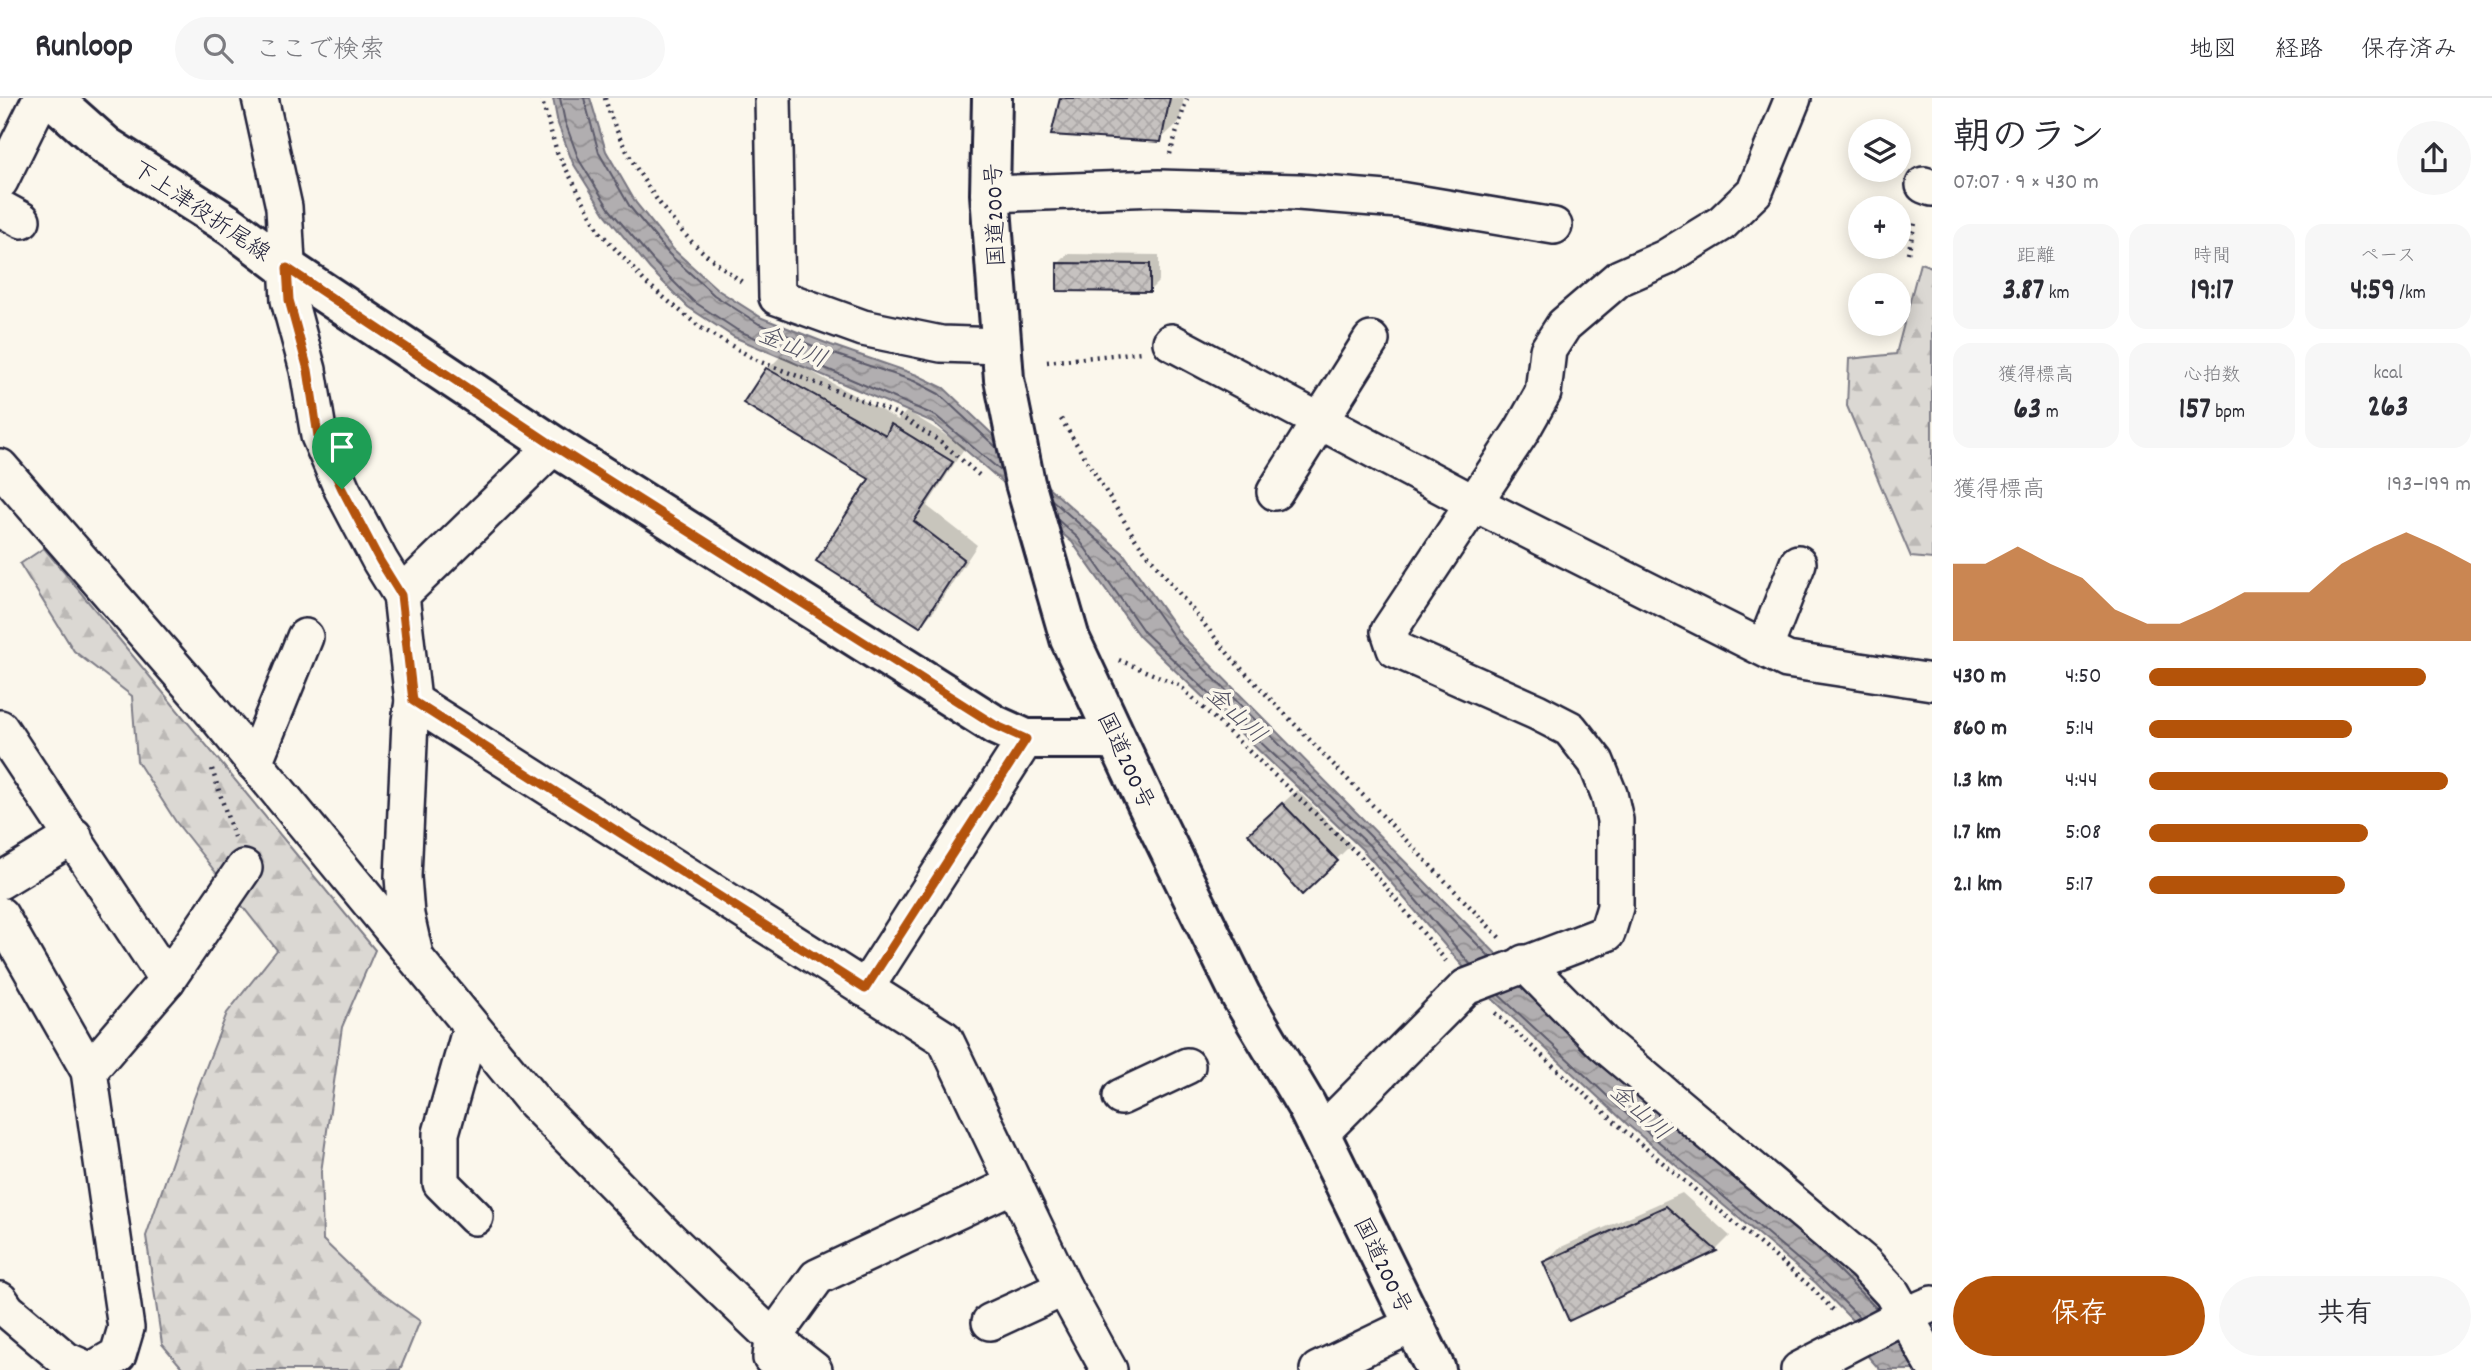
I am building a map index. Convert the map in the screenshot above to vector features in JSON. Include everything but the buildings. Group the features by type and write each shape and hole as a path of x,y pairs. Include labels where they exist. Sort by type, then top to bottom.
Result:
{"main road":[{"name":"下上津役折尾線","path":"52,98 106,146 231,226 287,268 554,446 995,725 1026,739 1116,739"},
{"name":"国道200号","path":"992,98 990,194 1000,345 1012,419 1035,525 1070,639 1241,996 1306,1105 1433,1368"}],"street":[{"path":"0,181 41,98"},
{"path":"260,98 284,207 289,300 308,370 318,436 342,489 401,595 413,701 403,877 405,915 415,958"},
{"path":"774,98 777,297 876,331 941,344 1000,345"},
{"path":"1320,1134 1466,987 1607,933 1615,907 1615,820 1609,794 1596,762 1570,729 1395,649 1389,631 1472,502 1521,432 1543,393 1548,350 1564,325 1619,278 1665,258 1722,223 1755,191 1793,98"},
{"path":"990,194 1159,188 1298,192 1399,200 1554,226"},
{"path":"1275,492 1371,340"},
{"path":"1171,342 1472,502 1787,660 1932,682"},
{"path":"401,595 554,446"},
{"path":"0,467 202,699 535,1103 664,1234 776,1354 814,1370"},
{"path":"1765,648 1798,564"},
{"path":"254,763 305,637"},
{"path":"413,701 945,1039 1064,1288 1109,1370"},
{"path":"0,728 167,980"},
{"path":"865,989 1026,739"},
{"path":"0,881 74,836"},
{"path":"89,1071 167,980 244,868"},
{"path":"0,915 89,1071 126,1328 118,1355 90,1370 66,1360 7,1310 0,1300"},
{"path":"1520,965 1603,1044 1864,1262 1910,1313 1932,1363"},
{"path":"471,1027 441,1133 441,1183 475,1217"},
{"path":"1121,1097 1187,1066"},
{"path":"776,1354 817,1276 1015,1184"},
{"path":"990,1322 1064,1288"},
{"path":"1799,1370 1910,1313"},
{"path":"1318,1370 1413,1324"}],"path":[{"path":"541,98 556,152 600,232 645,282 701,328 758,361 895,413 941,442 979,475"},
{"path":"605,98 609,114 640,176 691,241 744,284 777,297"},
{"path":"1159,188 1187,98"},
{"path":"1047,362 1136,354 1171,342"},
{"path":"1062,419 1136,540 1234,662 1520,965"},
{"path":"211,765 244,868"}],"green space":[{"path":"1920,263 1932,267 1932,559 1911,557 1847,406 1849,359 1896,354 1901,336 1911,336 1911,297"},
{"path":"44,548 375,950 342,1027 321,1172 323,1240 370,1285 420,1321 400,1370 184,1370 162,1344 146,1236 227,1013 277,950 176,822 137,761 132,696 74,651 20,564"}],"water":[{"name":"金山川","path":"553,98 590,98 606,151 636,203 673,249 718,290 762,318 917,375 944,388 1037,477 1123,553 1182,636 1522,980 1803,1226 1883,1306 1920,1370 1880,1370 1865,1353 1854,1322 1816,1283 1628,1125 1484,991 1363,850 1139,636 1072,542 933,422 734,337 688,307 650,269 605,214 573,163 558,124"}],"route":[{"path":"287,268 554,446 995,725 1026,739 865,989 413,701 401,595 342,489 318,436 308,370 289,300 287,268"}]}
